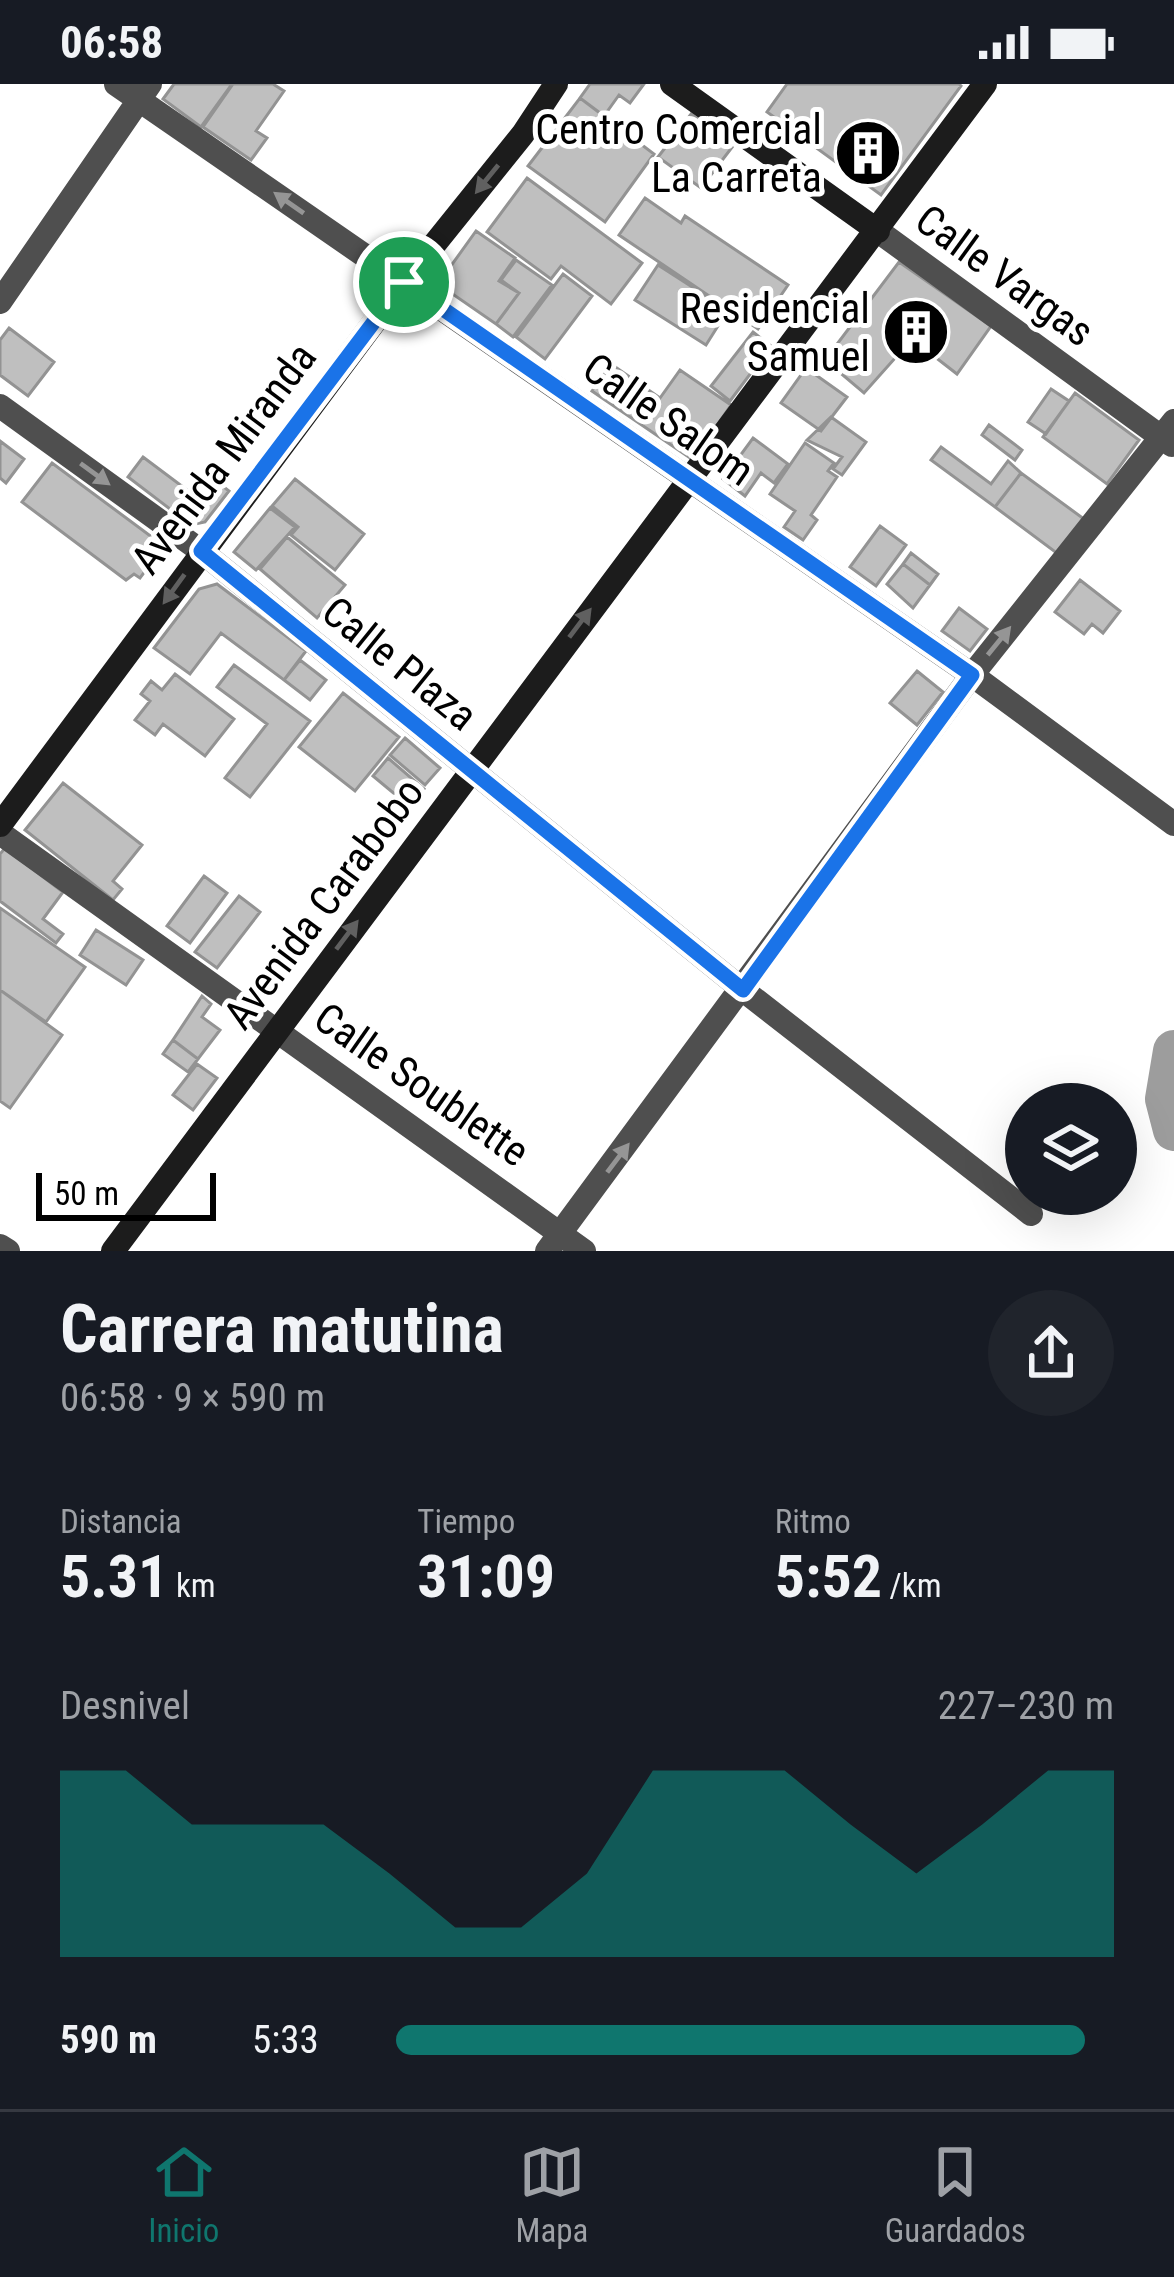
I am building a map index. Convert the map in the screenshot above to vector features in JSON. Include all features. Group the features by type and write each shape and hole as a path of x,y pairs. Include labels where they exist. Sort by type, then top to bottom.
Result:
{"street":[{"name":"Calle Salom","path":"116,84 144,92 404,282 972,675 1174,824"},
{"name":"Avenida Miranda","path":"0,829 201,551 404,282 523,134 556,84"},
{"name":"Calle Vargas","path":"673,84 1170,435"},
{"name":"Avenida Carabobo","path":"113,1251 985,84"},
{"path":"0,302 144,92"},
{"name":"Calle Plaza","path":"0,406 201,551 743,990 1005,1194"},
{"path":"555,1242 972,675 1170,435"},
{"name":"Calle Soublette","path":"0,829 277,1029 555,1242 584,1251"},
{"path":"0,1246 8,1251"}],"building":[{"path":"174,84 232,84 201,127 163,99"},
{"path":"233,84 273,84 284,91 256,131 267,138 251,160 203,127"},
{"path":"590,84 644,84 630,103 619,95 604,116 580,98"},
{"name":"Centro Comercial La Carreta","path":"787,84 961,86 881,195 767,112"},
{"path":"580,98 654,154 605,222 528,166"},
{"path":"691,114 733,146 701,188 658,157"},
{"path":"527,178 642,263 611,304 561,266 551,279 487,232"},
{"path":"645,198 681,223 685,216 788,285 758,329 619,235"},
{"path":"476,231 515,258 499,281 519,293 496,324 438,284"},
{"path":"516,260 552,285 513,337 496,324 519,293 501,280"},
{"name":"Residencial Samuel","path":"899,262 991,326 957,374 912,339 864,393 825,360"},
{"path":"658,265 728,310 706,345 635,300"},
{"path":"563,274 592,296 545,359 516,337"},
{"path":"9,328 54,362 28,396 0,375 0,340"},
{"path":"753,332 771,346 730,401 711,386"},
{"path":"611,364 660,398 680,370 731,405 693,460 592,391"},
{"path":"806,368 847,397 821,431 781,403"},
{"path":"1051,389 1069,401 1046,434 1028,422"},
{"path":"1075,393 1139,440 1107,484 1043,437"},
{"path":"831,417 866,442 842,475 833,469 842,457 807,440"},
{"path":"989,425 1022,450 1015,460 982,435"},
{"path":"753,438 788,464 774,483 761,473 745,496 723,479"},
{"path":"0,441 24,459 6,483 0,478"},
{"path":"805,443 834,463 828,471 837,477 811,515 817,520 803,540 784,527 795,511 770,494"},
{"path":"941,447 991,484 1008,461 1021,473 995,507 931,460"},
{"path":"143,457 191,493 206,473 229,491 205,522 191,525 128,477"},
{"path":"52,463 164,546 140,578 134,574 126,580 22,502"},
{"path":"1021,473 1084,519 1058,554 995,507"},
{"path":"295,479 364,534 335,570 291,535 298,527 272,506"},
{"path":"270,508 295,527 256,570 234,552"},
{"path":"880,526 906,545 876,586 850,567"},
{"path":"287,537 345,585 317,618 260,569"},
{"path":"911,553 938,574 930,585 903,564"},
{"path":"903,564 930,585 913,608 887,584"},
{"path":"1080,580 1120,611 1103,633 1092,624 1084,634 1055,612"},
{"path":"217,584 306,651 284,680 221,633 190,674 154,648 199,589"},
{"path":"959,608 987,629 970,651 942,631"},
{"path":"300,660 326,680 310,700 284,680"},
{"path":"234,665 310,721 250,797 225,778 267,724 217,687"},
{"path":"917,671 943,692 917,725 890,703"},
{"path":"175,674 234,719 205,756 163,724 155,735 135,720 150,701 141,694 151,681 162,690"},
{"path":"343,693 399,737 355,791 299,747"},
{"path":"405,738 440,768 425,785 390,755"},
{"path":"388,758 424,789 409,806 373,776"},
{"path":"63,783 142,845 113,881 122,889 113,900 25,830"},
{"path":"5,848 63,892 43,919 63,934 56,943 0,901 0,854"},
{"path":"204,876 227,893 190,943 167,926"},
{"path":"239,896 260,912 217,968 195,952"},
{"path":"0,908 85,967 46,1022 0,990"},
{"path":"96,930 143,960 126,985 80,955"},
{"path":"0,990 62,1035 10,1108 0,1101"},
{"path":"202,996 211,1004 202,1017 220,1030 198,1059 173,1040"},
{"path":"173,1040 198,1059 188,1072 163,1054"},
{"path":"197,1064 217,1078 193,1110 173,1095"}],"waterway":[{"path":"1174,1051 1166,1099 1174,1130"}],"place":[{"name":"Centro Comercial La Carreta","path":"868,153"},
{"name":"Residencial Samuel","path":"916,332"}],"route":[{"path":"404,282 972,675 743,990 201,551 404,282"}]}
